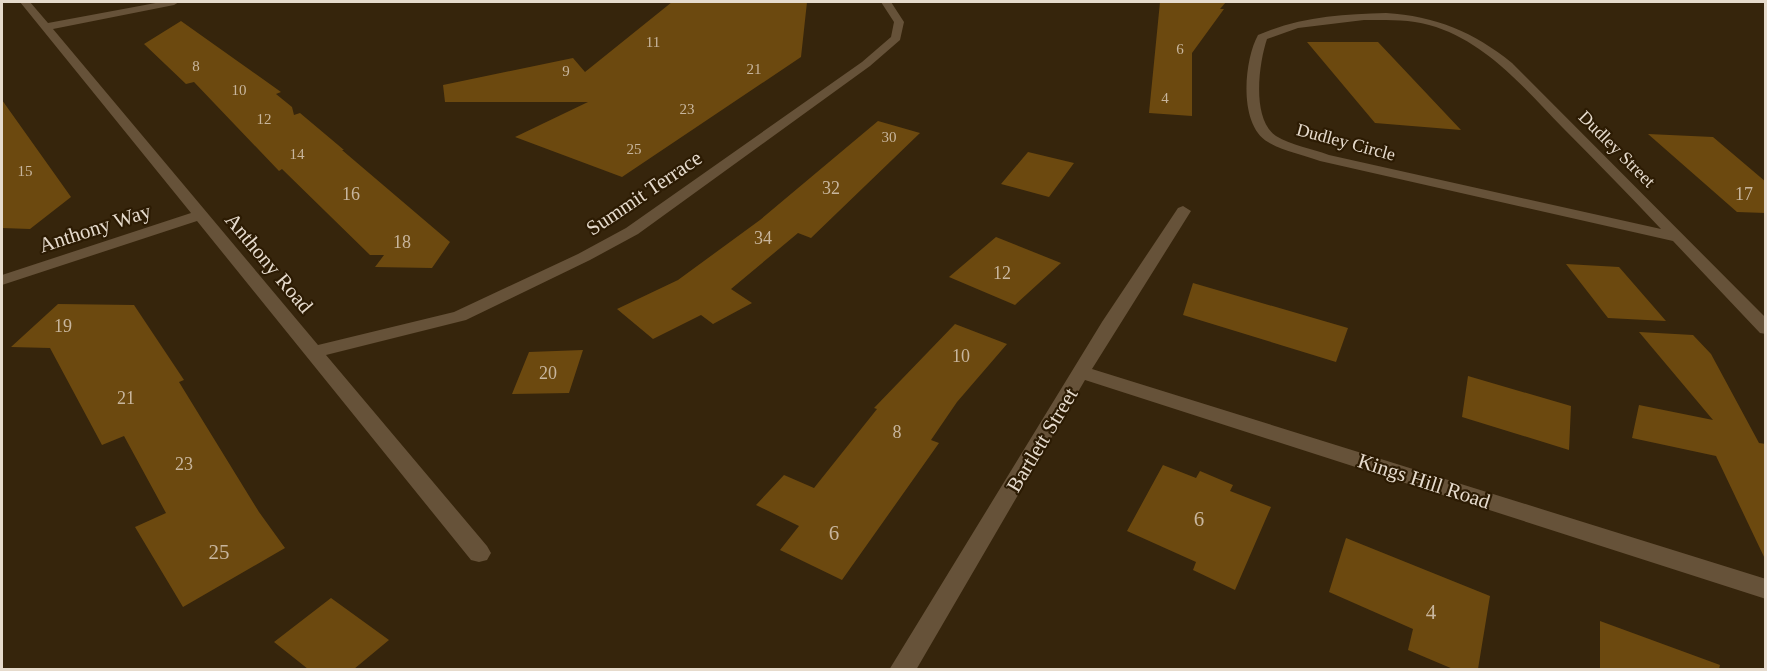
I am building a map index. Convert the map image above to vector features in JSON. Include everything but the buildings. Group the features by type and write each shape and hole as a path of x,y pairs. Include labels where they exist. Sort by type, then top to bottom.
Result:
{"street":[{"name":"Anthony Road","path":"25,2 479,554"},
{"path":"45,27 174,2"},
{"name":"Summit Terrace","path":"314,352 460,316 533,284 632,231 856,71 896,38 899,22 886,2"},
{"name":"Dudley Circle","path":"1424,20 1398,16 1323,21 1291,25 1262,37 1256,57 1252,91 1260,128 1272,139 1324,158 1679,238"},
{"name":"Dudley Street","path":"1424,20 1448,27 1495,55 1550,107 1766,330"},
{"name":"Bartlett Street","path":"902,669 1112,321 1168,238 1183,211"},
{"name":"Anthony Way","path":"2,280 201,215"},
{"name":"Kings Hill Road","path":"1082,372 1766,589"}]}
